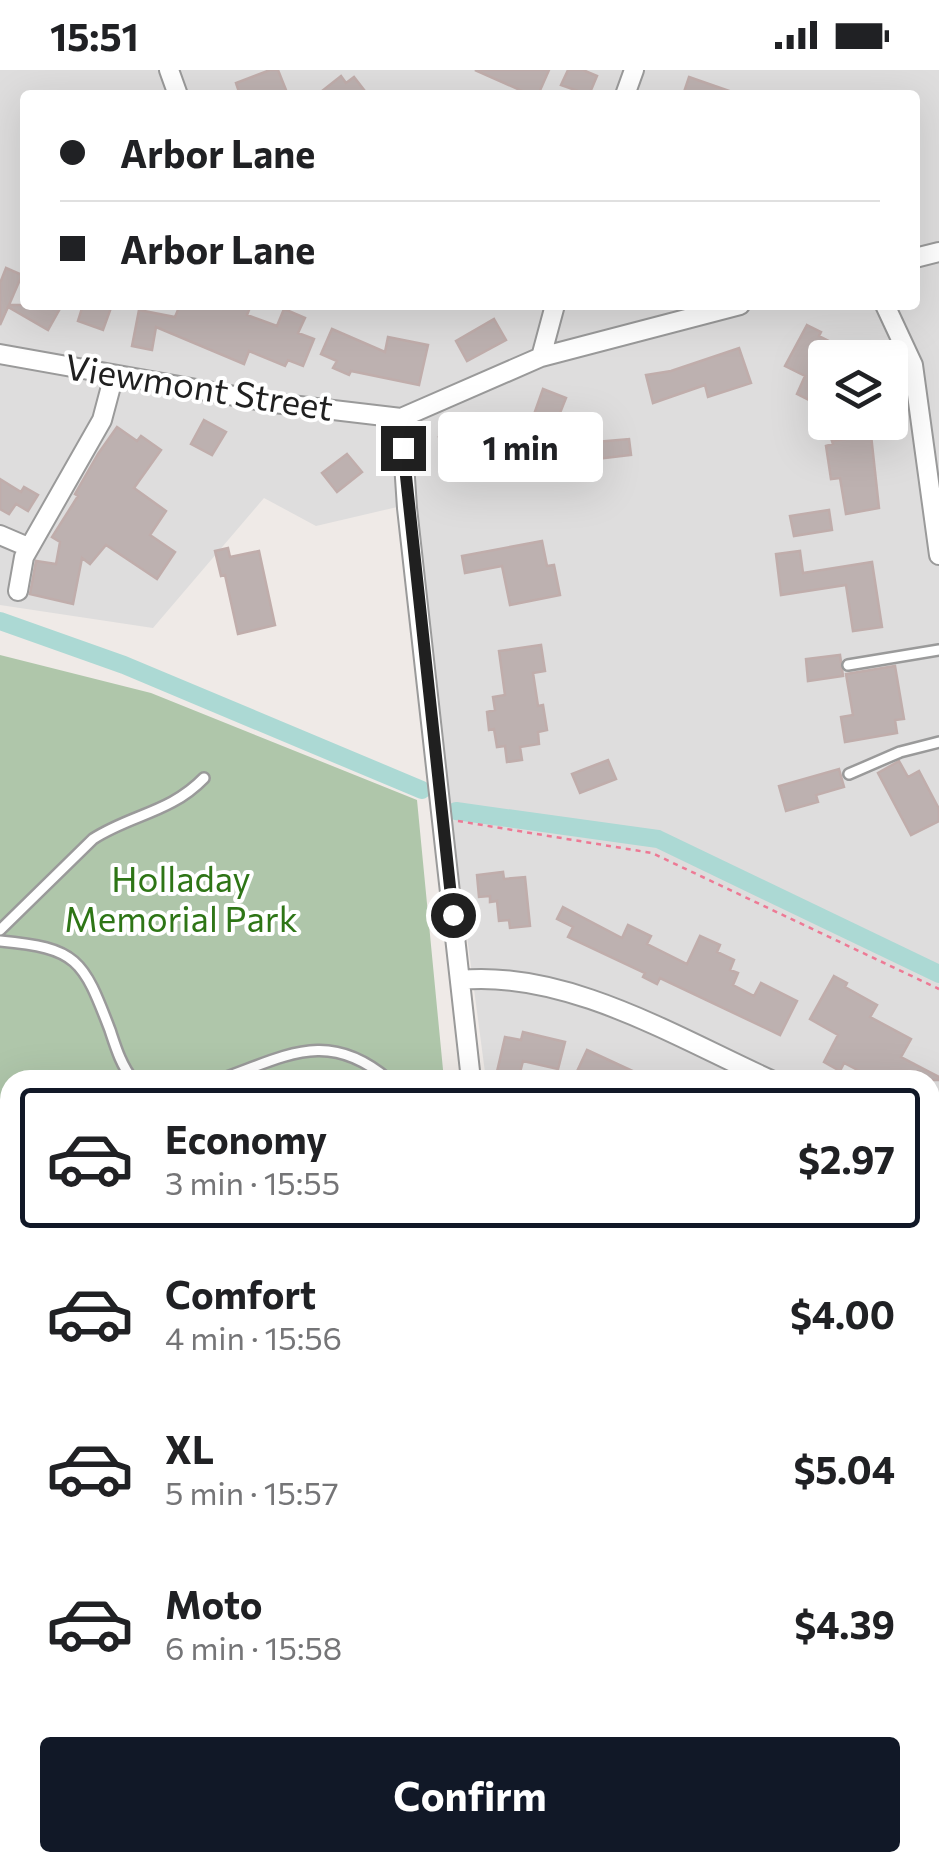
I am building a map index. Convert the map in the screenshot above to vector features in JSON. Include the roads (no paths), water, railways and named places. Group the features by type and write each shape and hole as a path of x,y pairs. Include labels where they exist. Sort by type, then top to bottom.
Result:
{"street":[{"path":"541,357 554,310"},
{"path":"470,1070 407,508 401,418 541,357 721,310"},
{"path":"887,310 914,366 939,555"},
{"name":"Viewmont Street","path":"0,354 274,403 401,418"},
{"path":"18,591 28,547 102,420 114,374"},
{"path":"0,534 28,547"},
{"path":"460,980 544,985 596,1001 749,1070"},
{"path":"0,1615 0,1632"}],"lane":[{"path":"848,665 939,650"},
{"path":"850,774 900,752 939,742"},
{"path":"0,930 93,839 178,802 204,778"},
{"path":"0,941 57,949 80,964 127,1070"},
{"path":"245,1070 281,1057 327,1050 350,1054 374,1070"}],"waterway":[{"path":"0,621 124,665 422,790"},
{"path":"456,811 658,839 939,974"}],"park label":[{"name":"Holladay Memorial Park","path":"181,900"}]}
